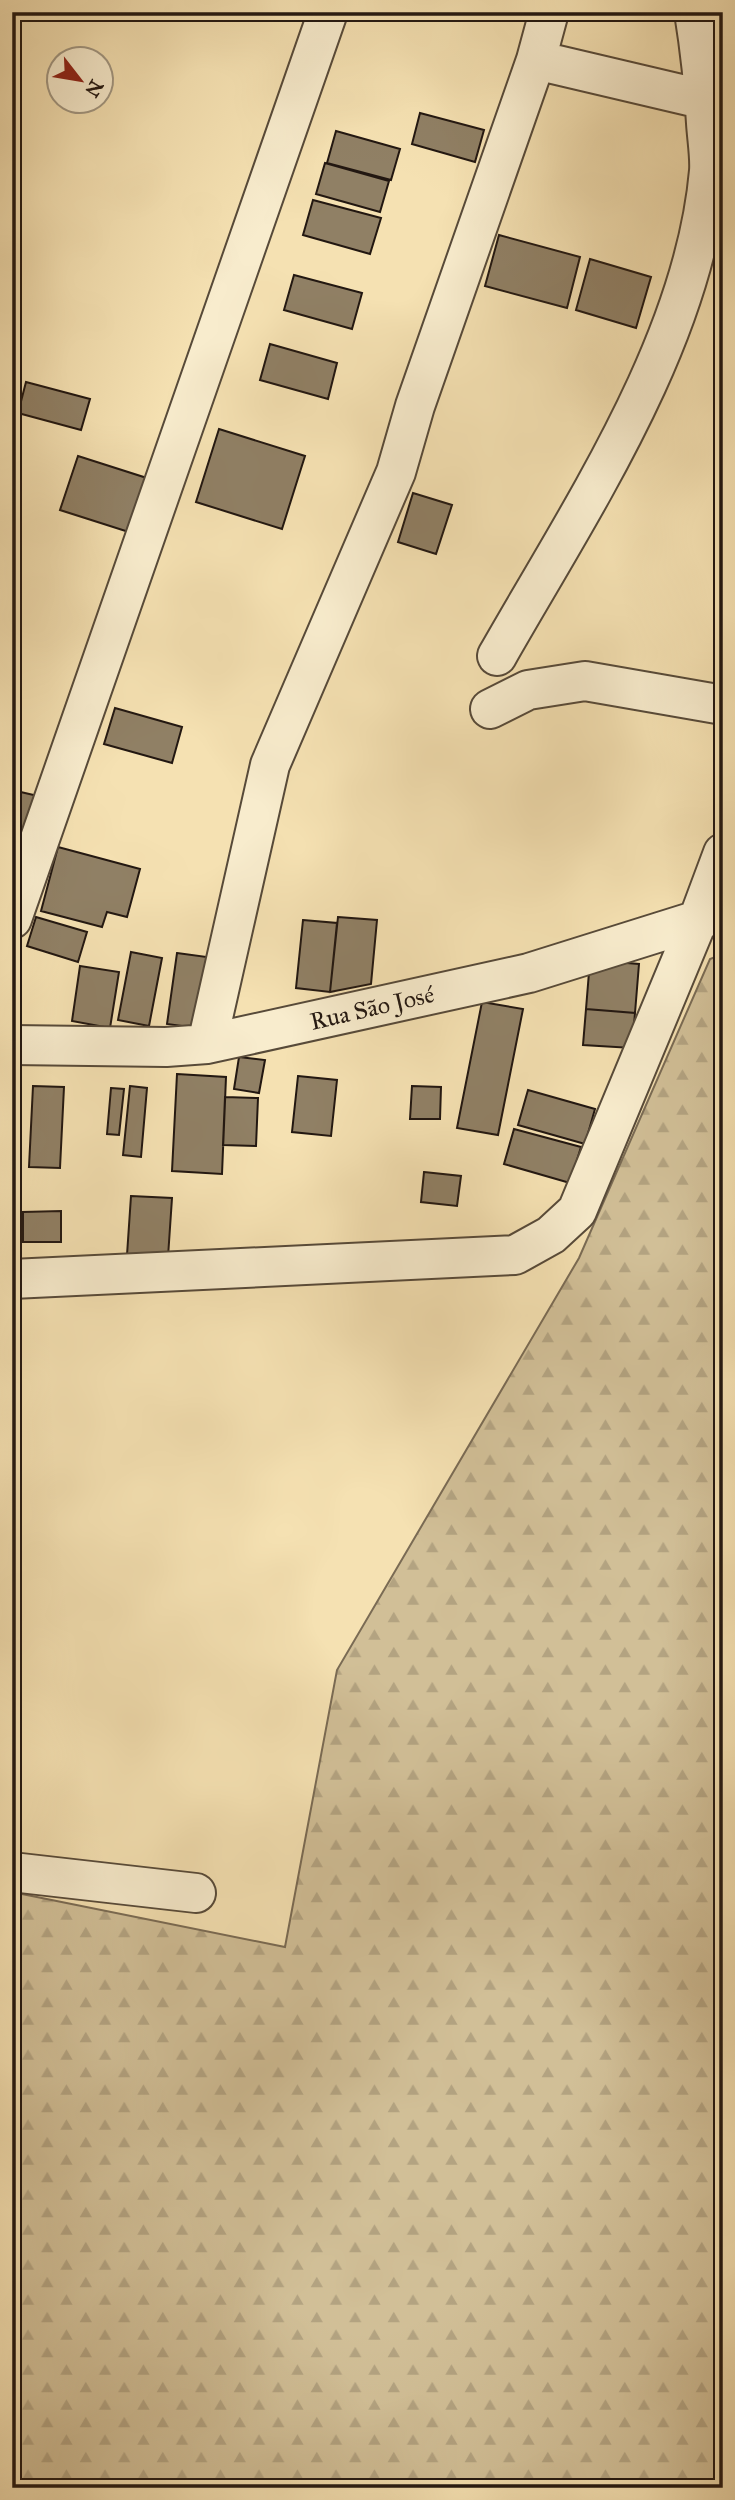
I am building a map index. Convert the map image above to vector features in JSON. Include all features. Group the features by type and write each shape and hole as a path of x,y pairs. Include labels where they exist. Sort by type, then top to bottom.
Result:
{"street":[{"path":"12,919 328,12"},
{"path":"206,1044 270,765 396,472 415,406 536,60 549,12"},
{"path":"497,656 612,452 660,357 688,275 704,207 714,101 694,12"},
{"path":"536,60 714,101"},
{"path":"490,709 528,690 585,681 723,705"},
{"path":"12,1279 515,1255 551,1235 577,1211 710,916 723,853"},
{"name":"Rua São José","path":"12,1045 166,1047 206,1044 529,972 710,916"},
{"path":"12,1872 196,1893"}],"green space":[{"path":"723,954 723,2488 12,2488 12,1892 285,1947 337,1670 579,1258 710,959"}],"building":[{"path":"420,113 484,130 475,162 412,144"},
{"path":"336,131 400,149 391,180 327,163"},
{"path":"325,163 389,181 380,212 316,194"},
{"path":"313,200 381,218 370,254 303,235"},
{"path":"499,235 580,257 567,308 485,286"},
{"path":"590,259 651,277 636,328 576,310"},
{"path":"294,275 362,293 352,329 284,310"},
{"path":"270,344 337,363 328,399 260,380"},
{"path":"26,382 90,399 81,430 18,413"},
{"path":"219,429 305,456 282,529 196,502"},
{"path":"78,456 153,480 135,534 60,510"},
{"path":"413,493 452,505 436,554 398,542"},
{"path":"115,708 182,727 172,763 104,744"},
{"path":"12,790 38,796 29,833 12,829"},
{"path":"58,847 140,869 127,917 107,912 102,927 41,911"},
{"path":"36,917 87,932 78,962 27,946"},
{"path":"338,917 377,920 371,984 330,992"},
{"path":"303,920 337,923 330,992 296,988"},
{"path":"131,952 162,958 149,1026 118,1020"},
{"path":"177,953 207,957 197,1028 167,1024"},
{"path":"590,960 639,964 635,1013 586,1009"},
{"path":"80,966 119,972 110,1028 72,1021"},
{"path":"482,1002 523,1009 498,1135 457,1128"},
{"path":"586,1009 635,1013 632,1048 583,1045"},
{"path":"239,1057 265,1060 259,1093 234,1089"},
{"path":"177,1074 226,1077 222,1174 172,1171"},
{"path":"298,1076 337,1080 331,1136 292,1132"},
{"path":"33,1086 64,1087 60,1168 29,1167"},
{"path":"130,1086 147,1088 141,1157 123,1155"},
{"path":"412,1086 441,1087 440,1119 410,1119"},
{"path":"12,1088 17,1088 18,1144 12,1144"},
{"path":"111,1088 124,1089 119,1135 107,1134"},
{"path":"528,1090 595,1109 585,1144 518,1125"},
{"path":"225,1097 258,1098 256,1146 223,1145"},
{"path":"514,1129 581,1147 570,1183 504,1164"},
{"path":"12,1155 21,1155 20,1179 12,1179"},
{"path":"424,1172 461,1176 457,1206 421,1202"},
{"path":"131,1196 172,1198 168,1257 127,1255"},
{"path":"61,1211 61,1242 23,1242 23,1212"}]}
